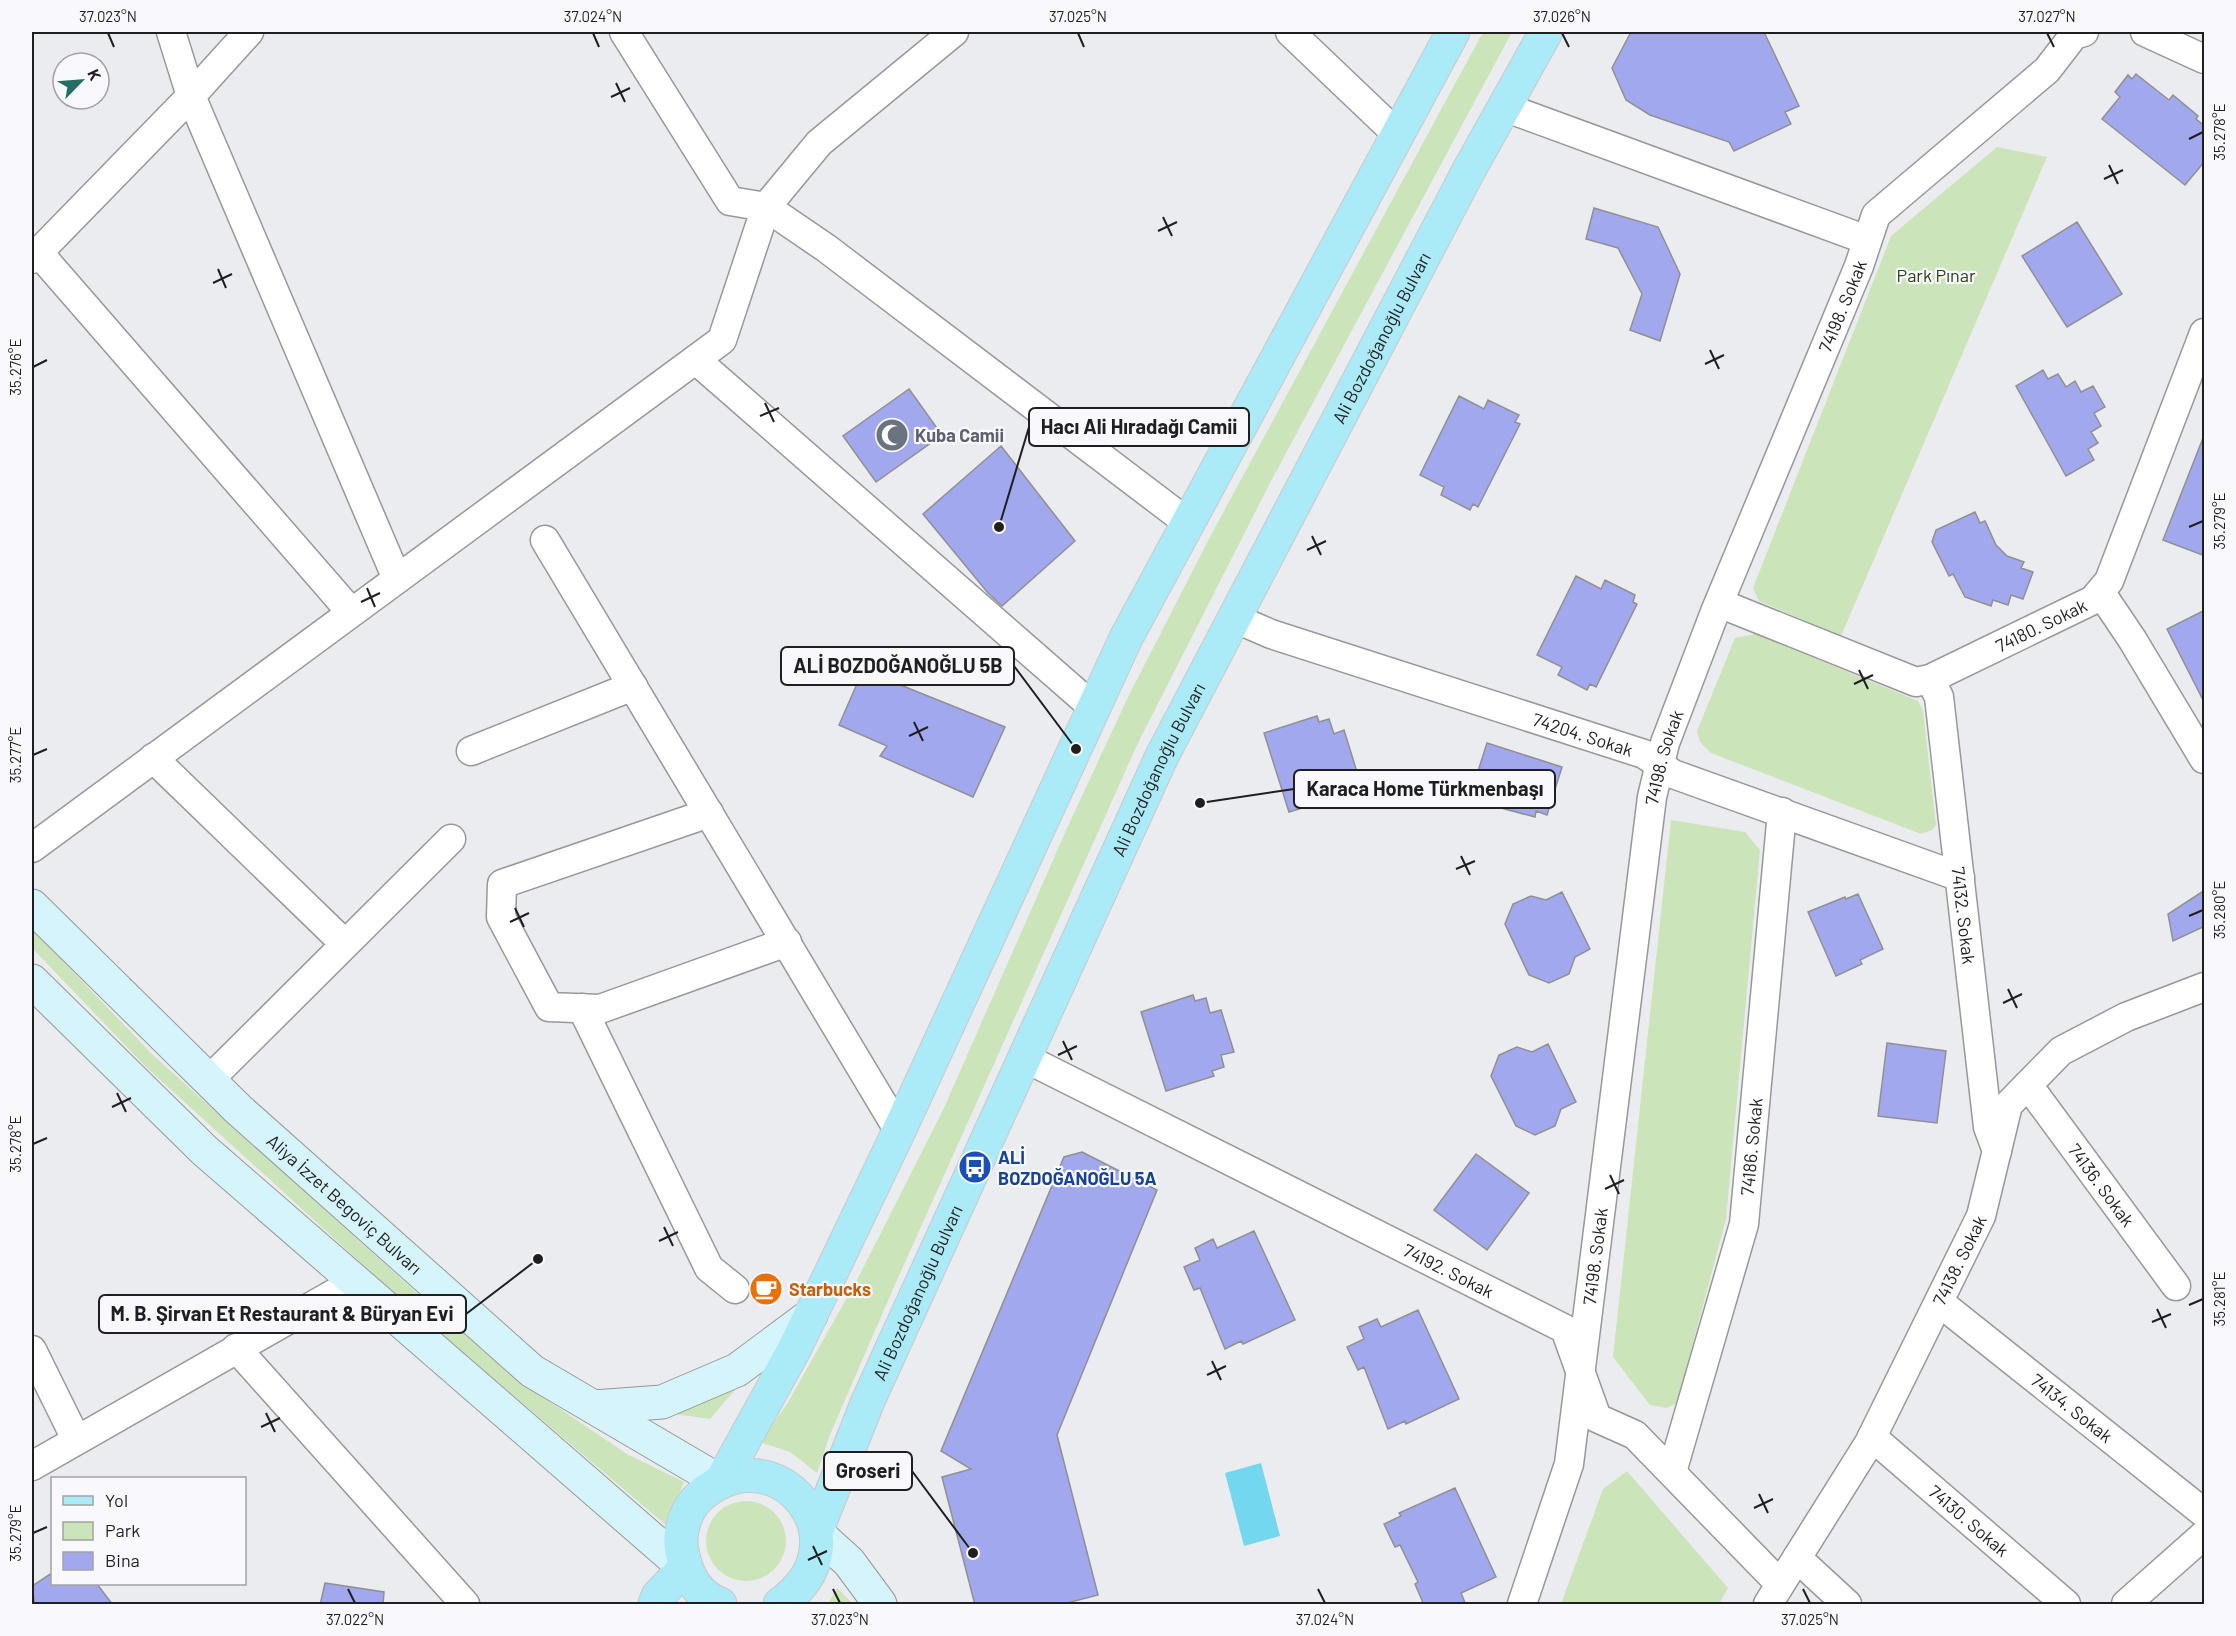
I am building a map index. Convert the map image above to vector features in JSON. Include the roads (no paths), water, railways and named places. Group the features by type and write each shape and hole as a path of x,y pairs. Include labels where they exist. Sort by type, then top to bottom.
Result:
{"main road":[{"path":"721,1482 811,1315 899,1131 1126,638 1452,32"},
{"name":"Ali Bozdoğanoğlu Bulvarı","path":"816,1532 868,1401 1162,756 1504,107 1546,32"},
{"name":"Aliya İzzet Begoviç Bulvarı","path":"32,906 209,1080 532,1371 721,1482"},
{"path":"32,981 204,1150 685,1568 697,1588 720,1605"},
{"path":"594,1407 662,1402 737,1370 811,1315"},
{"path":"685,1568 680,1545 684,1522 694,1502 711,1486 732,1477 756,1475 778,1481 796,1494 809,1511 816,1532 816,1554 809,1575 797,1593 780,1605"},
{"path":"816,1532 849,1562 880,1605"},
{"path":"655,1605 658,1596 685,1568"}],"street":[{"path":"171,32 191,96 397,579"},
{"path":"249,32 191,96 35,256 351,612"},
{"path":"624,32 730,201 766,207 826,248 1187,522"},
{"path":"32,848 722,340 766,207 819,143 954,32"},
{"path":"1290,32 1397,134"},
{"name":"74198. Sokak","path":"1522,1605 1569,1464 1658,764 1719,603 1876,215 2047,70 2074,35 2084,32"},
{"path":"2145,32 2205,59"},
{"path":"1504,107 1867,240"},
{"name":"74180. Sokak","path":"1930,679 2092,600 2101,593 2109,581 2205,333"},
{"path":"696,360 1094,708"},
{"path":"545,540 899,1131"},
{"path":"2101,593 2132,639 2205,759"},
{"path":"1719,603 1916,682 1930,679"},
{"name":"74204. Sokak","path":"1234,618 1271,634 1644,754 1673,774 1960,877"},
{"name":"74132. Sokak","path":"1930,679 1938,697 1988,1127 1997,1152"},
{"path":"471,751 633,687"},
{"path":"153,758 345,944"},
{"name":"74186. Sokak","path":"1672,1472 1744,1224 1782,812"},
{"path":"709,813 502,884 501,917 549,1007 600,1009 787,942"},
{"path":"209,1080 451,839"},
{"name":"74138. Sokak","path":"1774,1594 1872,1437 1981,1216 2008,1105 2061,1051 2126,1017 2203,992"},
{"path":"582,1008 709,1268 735,1289"},
{"name":"74192. Sokak","path":"1025,1058 1565,1329 1597,1418 1635,1435 1672,1472 1774,1594"},
{"name":"74136. Sokak","path":"2028,1086 2176,1286"},
{"path":"32,1466 356,1281"},
{"name":"74134. Sokak","path":"1939,1302 2205,1513"},
{"path":"236,1348 465,1605"},
{"path":"32,1350 76,1439"},
{"name":"74130. Sokak","path":"1872,1437 2066,1605"},
{"path":"2126,1605 2205,1535"},
{"path":"1797,1558 1846,1605"}],"water":[{"path":"1261,1463 1280,1536 1244,1546 1225,1473"}],"place":[{"name":"Kuba Camii","path":"892,435"},
{"name":"Hacı Ali Hıradağı Camii","path":"999,527"},
{"name":"ALİ BOZDOĞANOĞLU 5B","path":"1076,749"},
{"name":"Karaca Home Türkmenbaşı","path":"1200,803"},
{"name":"ALİ BOZDOĞANOĞLU 5A","path":"975,1167"},
{"name":"M. B. Şirvan Et Restaurant & Büryan Evi","path":"538,1259"},
{"name":"Starbucks","path":"766,1289"},
{"name":"Groseri","path":"973,1553"}],"park label":[{"name":"Park Pınar","path":"1936,275"}]}
